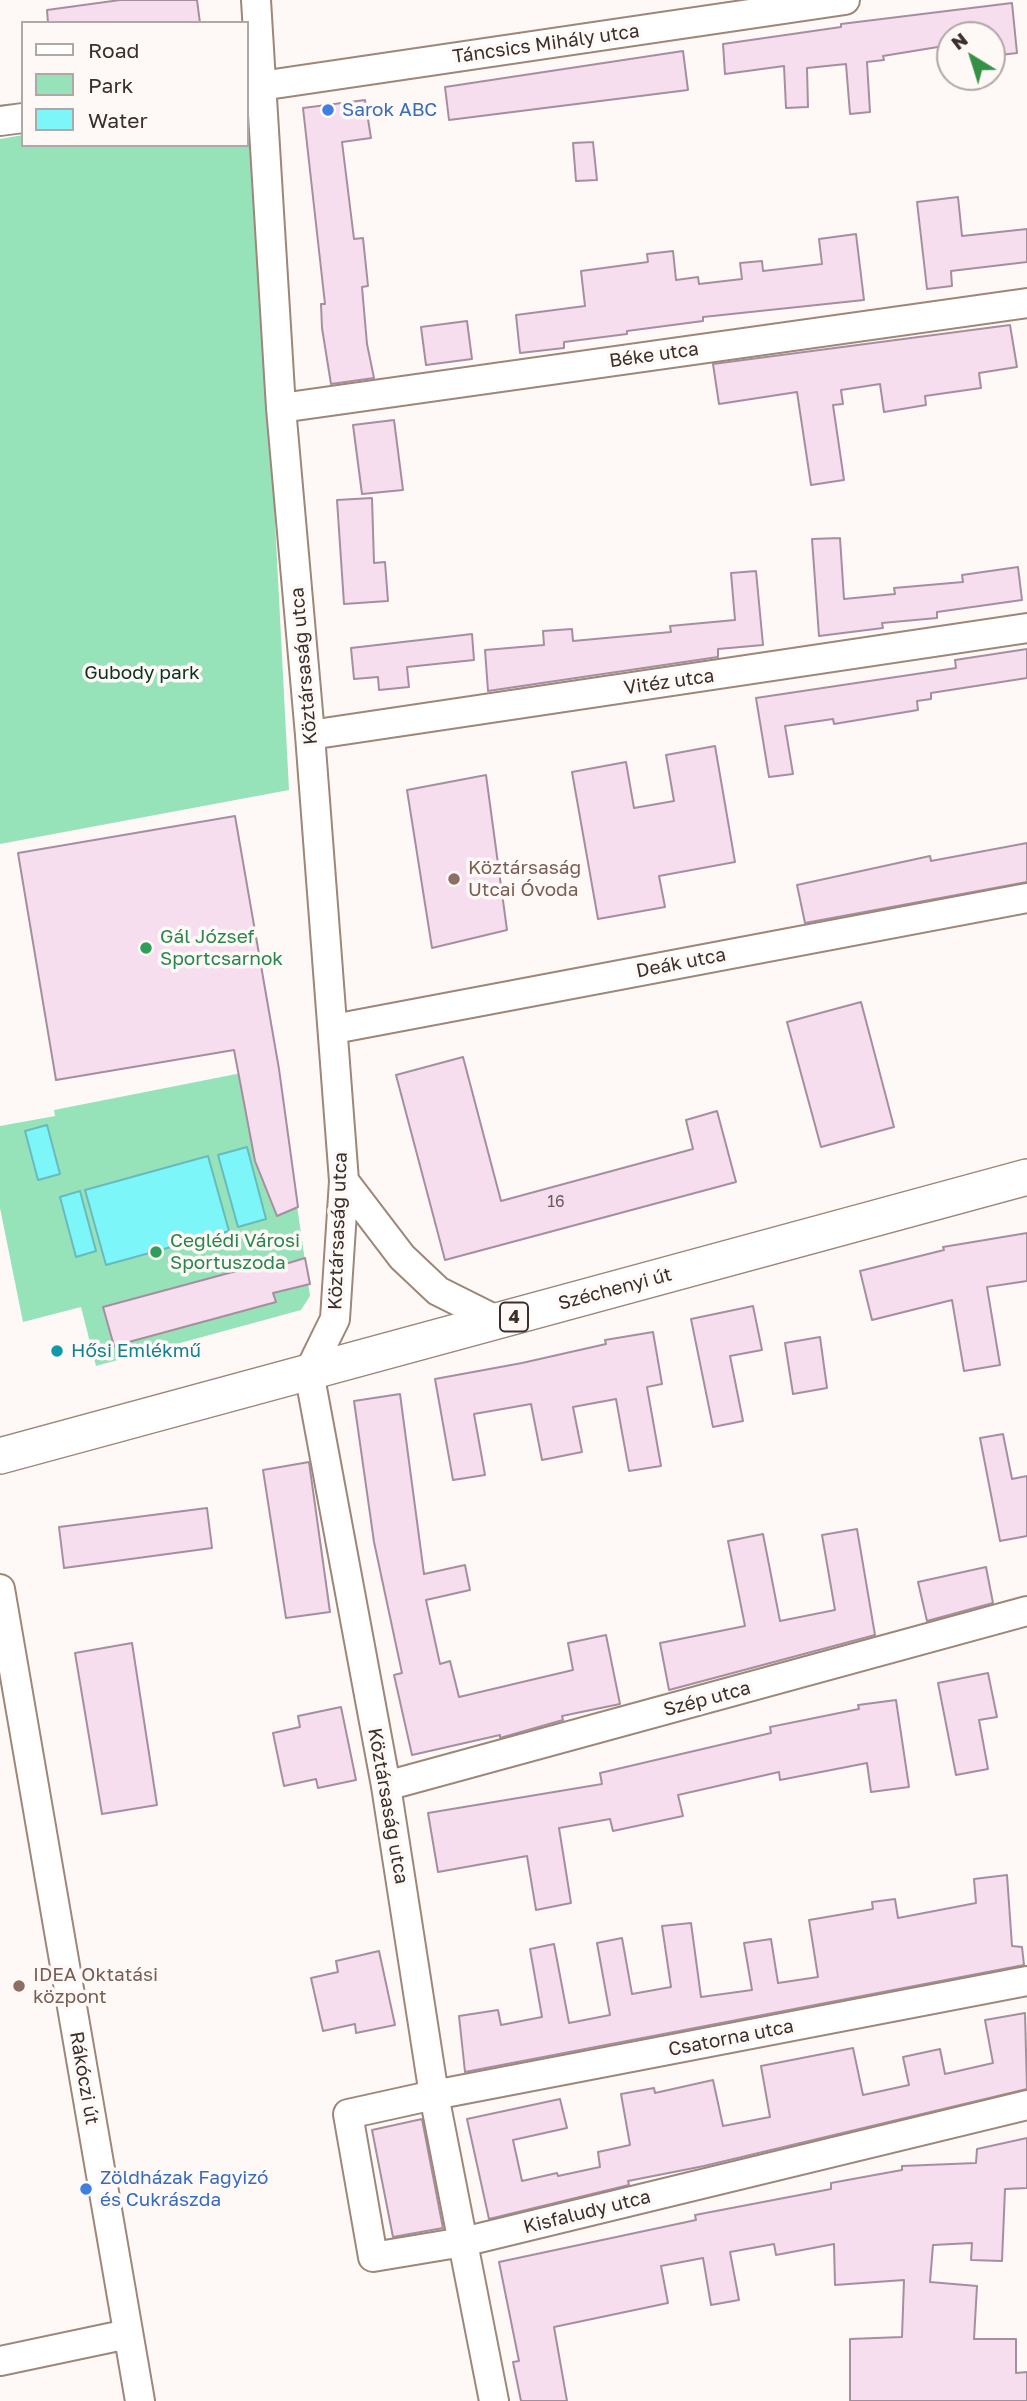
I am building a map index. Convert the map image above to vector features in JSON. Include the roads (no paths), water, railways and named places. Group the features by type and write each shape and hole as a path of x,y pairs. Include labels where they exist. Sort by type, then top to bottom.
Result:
{"main road":[{"name":"Széchenyi út","path":"0,1456 1027,1177"}],"street":[{"name":"Köztársaság utca","path":"256,0 254,87 310,735 344,1181 335,1319 309,1372 386,1786 435,2095 494,2401"},
{"name":"Táncsics Mihály utca","path":"254,87 845,0"},
{"path":"0,121 21,118"},
{"name":"Béke utca","path":"281,408 1027,303"},
{"name":"Vitéz utca","path":"310,735 1027,628"},
{"name":"Deák utca","path":"334,1029 1027,898"},
{"path":"344,1181 402,1257 438,1291 498,1321"},
{"name":"Rákóczi út","path":"0,1589 140,2401"},
{"name":"Szép utca","path":"386,1786 1027,1611"},
{"name":"Csatorna utca","path":"435,2095 1027,1981"},
{"name":"Kisfaludy utca","path":"435,2095 348,2114 373,2257 463,2242 1027,2105"},
{"path":"0,2361 128,2334"}],"water":[{"path":"47,1125 60,1174 38,1180 25,1131"},
{"path":"247,1147 266,1219 238,1227 218,1155"},
{"path":"208,1156 229,1231 106,1265 85,1190"},
{"path":"80,1191 96,1251 76,1257 60,1197"}],"place":[{"name":"Sarok ABC","path":"328,110"},
{"name":"Köztársaság Utcai Óvoda","path":"454,879"},
{"name":"Gál József Sportcsarnok","path":"146,948"},
{"name":"Ceglédi Városi Sportuszoda","path":"156,1252"},
{"name":"Hősi Emlékmű","path":"57,1351"},
{"name":"IDEA Oktatási központ","path":"19,1986"},
{"name":"Zöldházak Fagyizó és Cukrászda","path":"86,2189"}],"park label":[{"name":"Gubody park","path":"142,673"}]}
